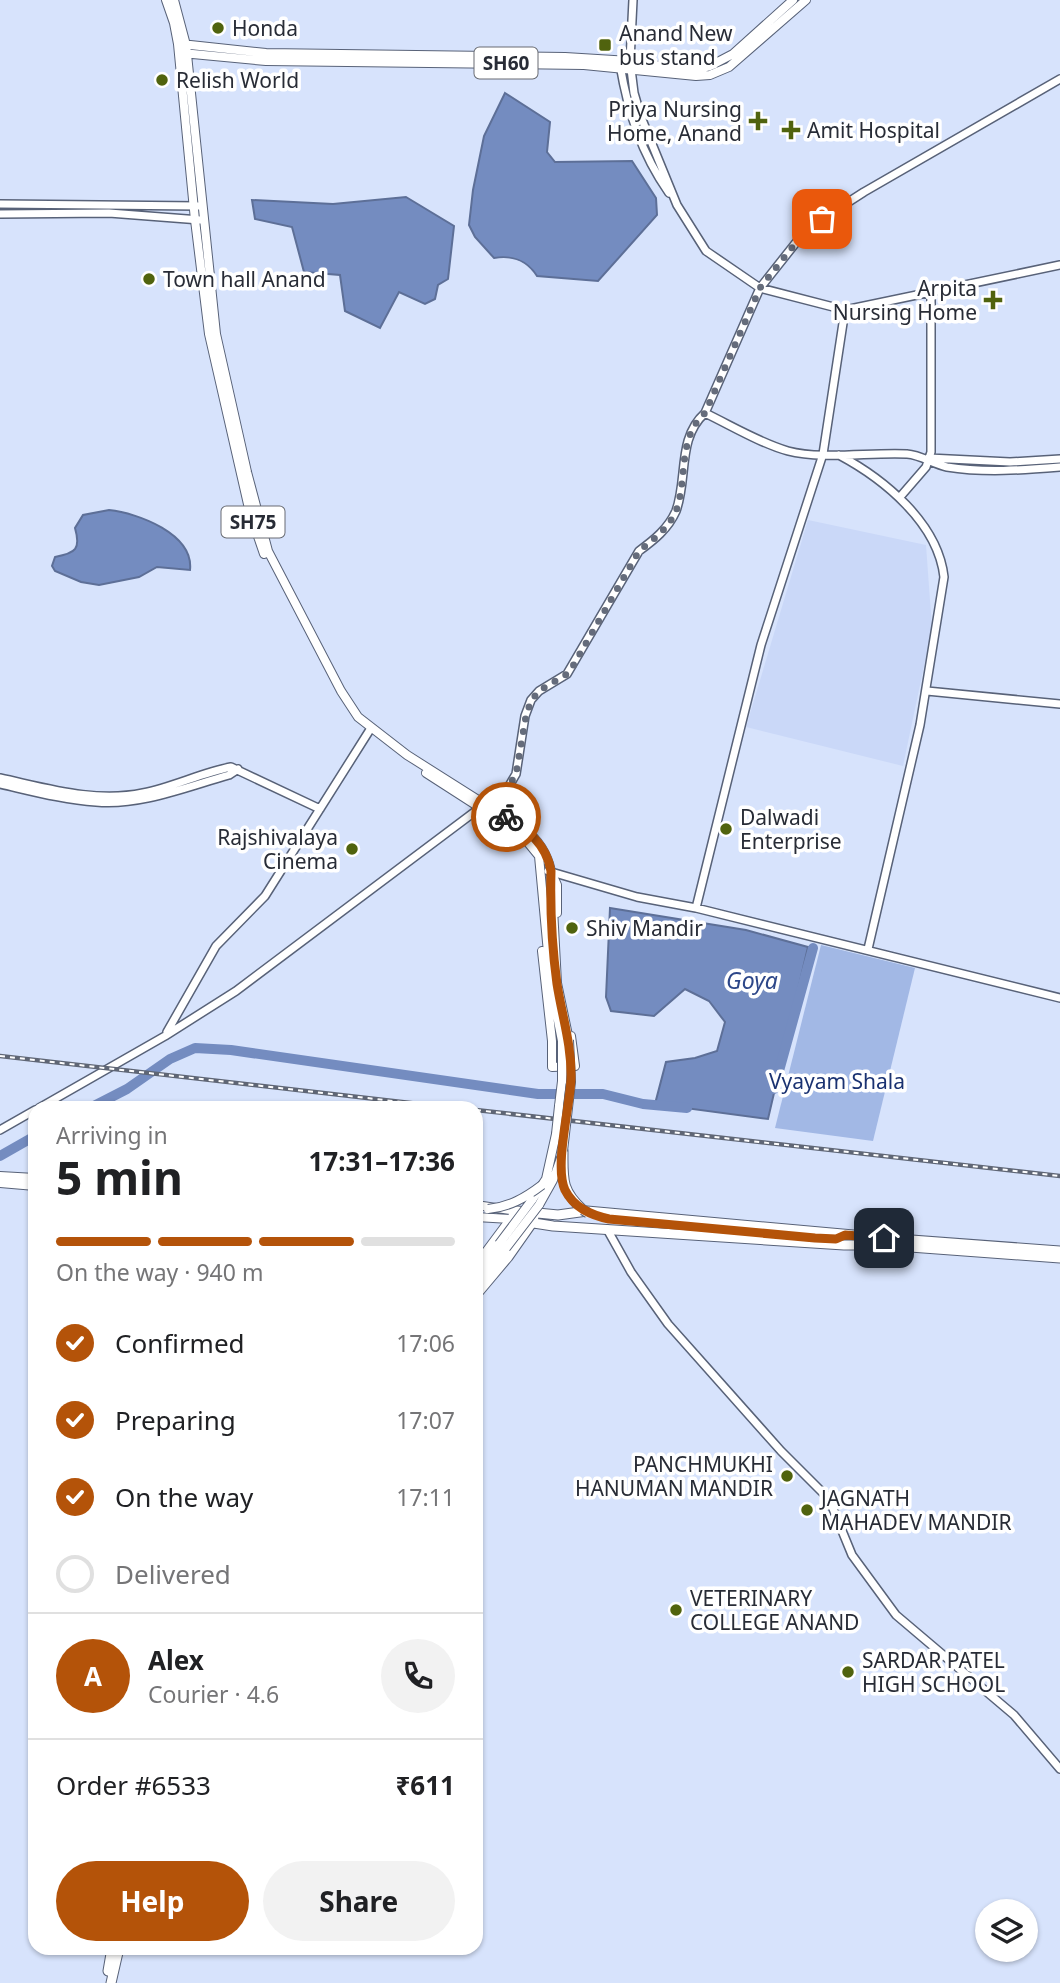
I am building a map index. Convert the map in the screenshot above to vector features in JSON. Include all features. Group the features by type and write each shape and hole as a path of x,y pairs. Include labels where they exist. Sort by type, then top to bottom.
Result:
{"highway":[{"path":"563,1151 565,1190 588,1213 609,1219 815,1238 836,1239 845,1235"},
{"path":"483,1257 514,1215 558,1215 587,1211 845,1235 1060,1251"},
{"path":"483,1287 539,1213"},
{"path":"514,1215 532,1223 607,1229 1060,1258"},
{"path":"105,1983 111,1955"},
{"path":"111,1983 117,1955"}],"main road":[{"path":"166,0 182,49"},
{"path":"174,0 182,49"},
{"name":"SH60","path":"182,49 266,53 503,55 698,69 710,66 747,43 793,0"},
{"name":"SH60","path":"625,65 696,76 721,72 806,0"},
{"name":"SH75","path":"182,49 209,334 250,513 261,548 347,711 370,730 521,834 539,856 545,872 571,1082 563,1151 559,1167 543,1199 483,1266"},
{"path":"545,872 557,885 561,983 575,1053 575,1066 552,1067 538,889 545,872"},
{"name":"SH75","path":"483,1274 542,1185 556,1134 565,1040"},
{"path":"0,1176 28,1178"},
{"path":"0,1183 28,1185"},
{"path":"483,1208 503,1207 527,1196 542,1185"},
{"path":"483,1208 514,1215"},
{"path":"483,1217 514,1215"}],"street":[{"path":"633,0 625,65 638,140 655,174 706,251 760,288 845,310 1060,265"},
{"path":"625,65 641,117 677,205"},
{"path":"51,1101 165,1036 236,991 509,786 516,774 531,701 539,691 567,674 639,551 654,541 676,511 687,442 694,422 705,413 760,288 798,240 822,219 944,144 1060,79"},
{"path":"0,204 198,206"},
{"path":"0,214 109,213 200,220"},
{"path":"900,497 928,460 932,434 931,293"},
{"path":"696,908 761,645 823,454 845,310"},
{"path":"705,413 790,452 839,455 909,454 948,467 988,470 1060,467"},
{"path":"839,455 863,468 900,497 920,523 942,564 944,586 927,691 867,949"},
{"path":"928,460 1010,462 1060,459"},
{"path":"927,691 1060,704"},
{"path":"165,1036 216,946 265,896 370,730"},
{"path":"0,778 80,794 121,796 150,791 226,768 238,769 320,809"},
{"path":"0,784 79,800 121,802 229,775 238,769"},
{"path":"545,872 637,897 696,908 1060,998"},
{"path":"0,1130 28,1114"},
{"path":"607,1229 631,1272 668,1324 781,1451 829,1499 852,1555 896,1615 1023,1723 1060,1769"}],"shaded area":[{"path":"808,520 926,545 932,628 903,766 746,727"}],"green space":[{"name":"Vyayam Shala","path":"821,945 915,968 873,1141 775,1128"}],"water":[{"path":"505,93 550,122 547,152 555,162 632,161 656,198 657,215 598,281 537,276 518,260 494,258 475,237 469,225 484,136"},
{"path":"406,197 454,226 448,279 438,285 435,299 425,304 399,292 380,328 345,311 340,275 304,272 292,227 255,219 252,200 333,204"},
{"path":"109,510 148,521 174,536 189,557 190,570 157,567 139,577 99,585 81,582 55,571 52,566 55,557 72,552 77,545 75,528 83,515"},
{"name":"Goya","path":"610,908 746,930 808,947 768,1119 655,1104 666,1062 695,1058 717,1051 725,1022 709,1001 685,989 654,1016 611,1011 606,997"}],"waterway":[{"path":"774,1089 813,948"},
{"path":"104,1101 127,1089 170,1059 195,1048 231,1050 538,1094 603,1094 643,1104 687,1108"},
{"path":"0,1156 28,1140"}],"railway":[{"path":"0,1056 393,1101"},
{"path":"483,1111 1060,1176"}],"way so far":[{"path":"506,817 484,804 509,786 516,774 528,706 539,691 567,674 639,551 654,541 676,511 687,442 694,422 705,413 760,288 798,240 822,219"}],"place":[{"name":"Honda","path":"218,28"},
{"name":"Anand New bus stand","path":"605,45"},
{"name":"Relish World","path":"162,80"},
{"name":"Priya Nursing Home, Anand","path":"758,121"},
{"name":"Amit Hospital","path":"791,130"},
{"name":"Town hall Anand","path":"149,279"},
{"name":"Arpita Nursing Home","path":"993,300"},
{"name":"Dalwadi Enterprise","path":"726,829"},
{"name":"Rajshivalaya Cinema","path":"352,849"},
{"name":"Shiv Mandir","path":"572,928"},
{"name":"PANCHMUKHI HANUMAN MANDIR","path":"787,1476"},
{"name":"JAGNATH MAHADEV MANDIR","path":"807,1510"},
{"name":"VETERINARY COLLEGE ANAND","path":"676,1610"},
{"name":"SARDAR PATEL HIGH SCHOOL","path":"848,1672"}],"route":[{"path":"506,817 538,840 548,858 551,871 557,983 571,1061 563,1151 563,1181 568,1195 583,1210 609,1219 815,1238 836,1239 845,1235 884,1238"}]}
